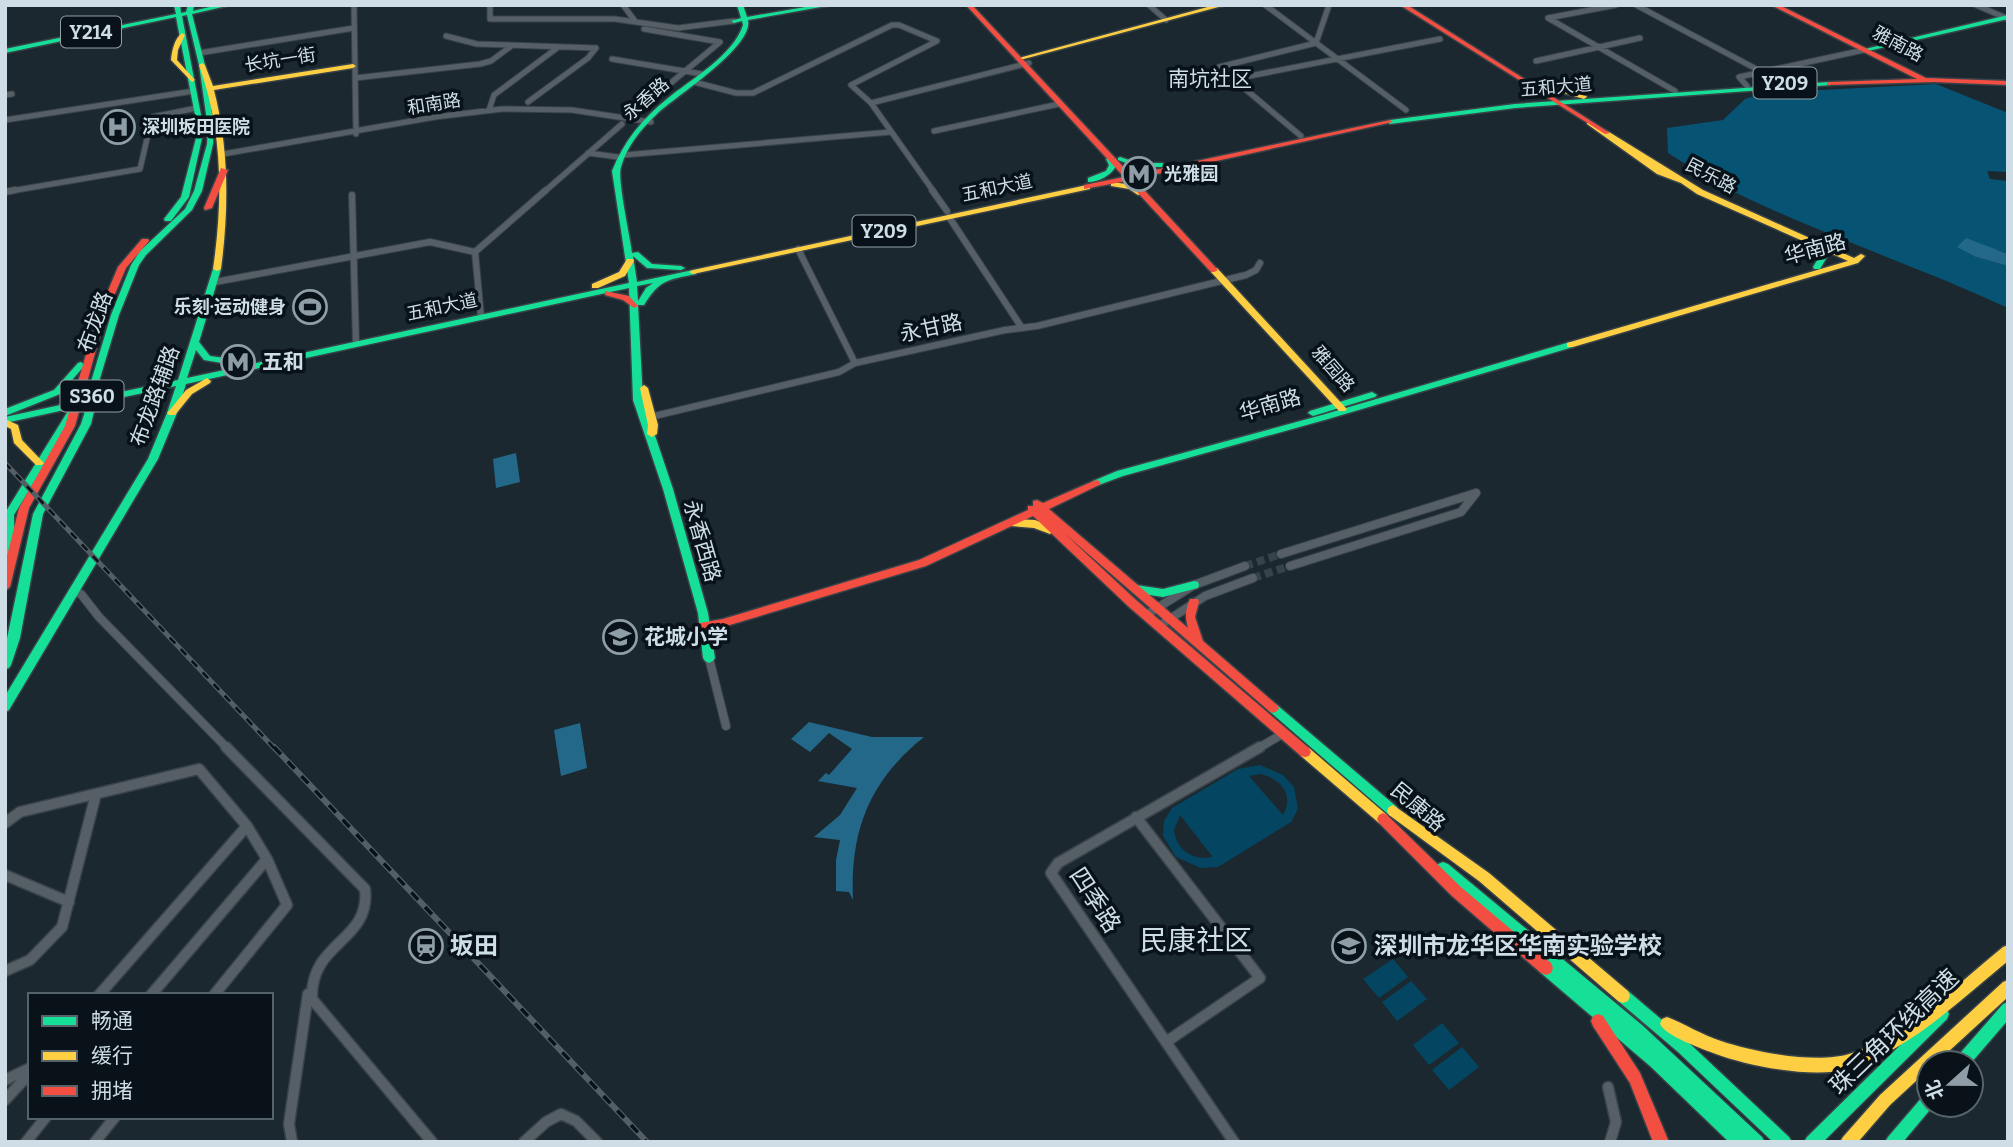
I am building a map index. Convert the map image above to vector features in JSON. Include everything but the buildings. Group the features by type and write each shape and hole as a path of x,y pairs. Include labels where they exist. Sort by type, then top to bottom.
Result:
{"main road":[{"name":"Y214","path":"190,9 210,5"},
{"name":"Y214","path":"5,49 135,21 175,9 228,5"},
{"path":"193,29 205,14 228,5"},
{"path":"740,5 749,20"},
{"path":"745,5 749,20"},
{"path":"749,20 819,5"},
{"path":"734,22 829,5"},
{"name":"雅园路","path":"969,5 1102,144 1341,407"},
{"name":"雅园路","path":"976,5 1059,104 1102,144"},
{"path":"1023,61 1223,5"},
{"path":"1403,5 1540,85 1562,101"},
{"path":"1413,5 1562,101"},
{"name":"雅南路","path":"1774,5 1866,49"},
{"name":"雅南路","path":"1780,5 1920,77"},
{"name":"布龙路","path":"5,587 24,509 64,439 91,351 125,262 172,215 185,197 198,146 197,108 175,9"},
{"name":"布龙路","path":"5,665 14,638 38,514 80,437 91,411 92,398 115,315 135,265 143,253 188,210 198,191 210,135 202,65 190,9"},
{"path":"1866,49 2007,17"},
{"name":"永香路","path":"621,156 625,142 737,44 749,20"},
{"path":"135,21 163,21 181,32"},
{"name":"布龙路辅路","path":"5,707 145,474 172,413 215,282 224,225 224,170 212,88 202,65"},
{"name":"长坑一街","path":"212,88 353,66"},
{"path":"1514,71 1534,92 1534,98 1524,102"},
{"name":"五和大道","path":"680,272 1398,120 1591,97 1747,86 1920,77 2008,81"},
{"name":"五和大道","path":"1163,168 1409,114 1524,102 1607,100 1920,77"},
{"path":"1540,85 1566,94 1591,97"},
{"path":"1472,112 1551,109 1590,119 1588,108 1607,100"},
{"name":"民乐路","path":"1562,101 1685,183 1803,239 1854,258"},
{"name":"民乐路","path":"1590,119 1719,196 1854,258"},
{"path":"621,156 617,177 636,281"},
{"path":"1094,183 1109,172 1115,159 1163,168"},
{"path":"1094,183 1126,186 1145,192 1149,179 1163,168"},
{"path":"208,208 224,170"},
{"name":"五和大道","path":"5,413 92,398 590,290 798,249 948,214"},
{"path":"1803,239 1822,254 1823,261 1817,267"},
{"path":"633,257 654,268 680,272"},
{"path":"590,290 622,274 633,257"},
{"name":"华南路","path":"704,626 919,558 1120,473 1854,258"},
{"name":"华南路","path":"704,626 723,623 901,570 945,554 1006,526 1078,483 1117,469 1854,258"},
{"path":"590,290 622,296 637,305 653,286 680,272"},
{"name":"永香西路","path":"636,281 637,391 647,418 704,626 709,658"},
{"path":"195,343 198,353 206,359 240,366"},
{"path":"5,413 63,389 91,351"},
{"path":"172,413 194,388 240,366"},
{"path":"10,564 7,512 77,401"},
{"name":"五和大道","path":"5,421 77,401"},
{"path":"5,421 15,427 18,441 39,463"},
{"path":"1006,526 1028,523 1061,531 1060,513 1064,496"},
{"name":"民康路","path":"1035,507 1284,733 1320,756 1393,811 1647,1026 1773,1142"},
{"name":"民康路","path":"1061,531 1128,585 1151,612"},
{"path":"1128,585 1156,594 1194,585"},
{"path":"1194,602 1191,625 1199,645"},
{"name":"民康路","path":"1164,623 1199,645 1384,819 1637,1030 1757,1142"},
{"path":"1393,811 1463,860 1609,983 1691,1054 1784,1142"},
{"path":"1384,819 1457,892 1655,1061 1740,1142"},
{"path":"1609,983 1686,1035 1750,1059 1775,1064 1847,1062 1891,1041 2008,953"},
{"name":"珠三角环线高速","path":"1811,1142 1941,1014 2008,953"},
{"name":"珠三角环线高速","path":"1848,1142 1885,1100 2008,987"},
{"path":"1569,988 1596,1018 1633,1069 1655,1120 1661,1142"},
{"path":"1973,1049 2008,1009"},
{"path":"1893,1142 1915,1116"}],"street":[{"path":"354,5 356,132"},
{"path":"490,5 490,19 635,21 678,28 734,22"},
{"path":"623,5 635,21"},
{"path":"1149,5 1166,20"},
{"path":"1265,5 1406,110"},
{"path":"1317,43 1329,5"},
{"path":"1616,5 1548,18 1675,91"},
{"path":"1636,5 1762,72"},
{"path":"1976,5 2007,17"},
{"path":"612,59 685,71 698,80 736,93 753,93 892,25 937,41 851,85 871,103 1022,328"},
{"path":"199,53 354,28"},
{"path":"636,112 720,42 644,29"},
{"path":"446,36 477,44 510,47 596,48 588,58 528,102"},
{"path":"1536,61 1640,38"},
{"path":"1234,79 1440,39"},
{"path":"1301,136 1219,67 1317,43"},
{"path":"355,78 480,64 491,61 510,47"},
{"path":"489,110 494,95 558,47"},
{"path":"1747,86 1739,77 1866,49"},
{"path":"871,103 1023,61"},
{"path":"5,120 193,85"},
{"path":"5,95 12,94"},
{"path":"934,131 1059,104"},
{"path":"5,192 140,169 152,117 197,108"},
{"name":"和南路","path":"223,155 489,110 558,109 648,123"},
{"name":"和南路","path":"356,132 510,111 570,113 648,123"},
{"path":"475,252 622,124"},
{"path":"589,153 621,156 891,132"},
{"path":"352,195 356,341"},
{"path":"215,282 430,242 475,252"},
{"path":"798,249 855,363"},
{"path":"475,252 481,314"},
{"name":"永甘路","path":"647,418 839,372 855,363 1022,328 1225,280 1252,273 1260,263"},
{"path":"1281,554 1476,492 1461,512 1290,566"},
{"path":"1151,612 1194,585 1245,566"},
{"path":"1164,623 1194,602 1253,578"},
{"path":"74,592 81,594 99,617 365,889 367,906 362,917 323,957 313,973 289,1124 292,1142"},
{"path":"709,658 726,726"},
{"name":"四季路","path":"1234,1142 1051,873 1058,863 1284,733"},
{"path":"5,823 20,813 200,769 247,826 267,859 287,905 216,993"},
{"path":"6,971 30,960 62,927 96,794"},
{"path":"1136,817 1260,978 1166,1042"},
{"path":"101,993 247,826"},
{"path":"153,993 267,859"},
{"path":"5,875 69,902"},
{"path":"309,988 318,1009 432,1142"},
{"path":"5,1080 28,1071"},
{"path":"5,1100 28,1072"},
{"path":"1608,1087 1616,1127 1615,1136 1610,1142"},
{"path":"524,1142 548,1119 559,1114 568,1114 576,1119 597,1142"},
{"path":"26,1142 44,1119"},
{"path":"95,1142 113,1119"}],"shaded area":[{"path":"1936,84 2008,113 2008,172 1987,171 1990,179 2008,181 2008,254 1998,250 1976,257 2008,266 2008,308 1766,207 1724,187 1668,153 1667,128 1723,120 1745,99 1764,93"},
{"path":"1966,238 2008,254 2008,266 1976,257 1957,247"},
{"path":"516,453 520,482 496,488 493,459"},
{"path":"809,722 872,737 924,737 889,771 867,809 855,852 853,900 849,892 836,891 836,860 840,840 814,837 840,815 857,788 818,781 826,773 829,775 852,749 829,733 810,752 791,739"},
{"path":"580,723 587,768 561,776 554,730"},
{"path":"1260,765 1283,775 1294,787 1298,809 1291,822 1218,867 1201,868 1176,857 1163,836 1164,821 1172,808 1238,769","holes":["1260,774 1274,779 1286,794 1283,815 1249,776","1180,815 1212,856 1212,857 1192,855 1178,843 1174,830"]},
{"path":"1393,959 1408,977 1379,998 1363,979"},
{"path":"1411,981 1427,999 1397,1021 1382,1002"},
{"path":"1442,1023 1459,1043 1429,1065 1413,1045"},
{"path":"1462,1047 1479,1067 1449,1090 1432,1070"}],"tunnel":[{"path":"1245,566 1281,554"},
{"path":"1253,578 1290,566"}],"railway":[{"path":"5,463 275,749"},
{"path":"274,747 647,1142"}],"traffic: fast":[{"path":"168,219 185,197 199,138 198,115 177,5"},
{"path":"5,665 14,638 38,514 86,424 91,411 94,385 115,315 135,265 143,253 188,210 198,191 210,144 211,128 202,65 189,13 191,5"},
{"path":"5,51 228,5"},
{"path":"633,285 616,171 622,154 642,125 737,43 746,25 740,5"},
{"path":"734,21 829,5"},
{"path":"1868,49 2008,17"},
{"path":"1390,122 1515,106 1829,84"},
{"path":"1091,180 1109,172 1113,165 1110,159"},
{"path":"1120,159 1137,165 1162,165"},
{"path":"1812,245 1823,257 1817,267"},
{"path":"635,254 650,266 681,268"},
{"path":"5,707 153,459 172,413 217,269"},
{"path":"5,420 693,272"},
{"path":"641,303 649,290 661,281"},
{"path":"633,285 638,400 668,489 703,613 709,658"},
{"path":"195,343 207,358 240,363"},
{"path":"1096,483 1120,473 1325,417 1570,345"},
{"path":"5,413 57,392 81,365"},
{"path":"1313,413 1372,395"},
{"path":"10,561 9,515 71,413"},
{"path":"1136,589 1163,593 1194,585"},
{"path":"1273,708 1393,811"},
{"path":"1443,868 1637,1030 1757,1142"},
{"path":"1546,968 1655,1061 1740,1142"},
{"path":"1623,996 1683,1047 1784,1142"},
{"path":"1973,1049 2008,1009"},
{"path":"1812,1142 1942,1014"},
{"path":"1893,1142 1915,1116"}],"traffic: slow":[{"path":"1018,59 1223,5"},
{"path":"182,35 174,60 192,80"},
{"path":"202,65 217,113 223,166 223,219 217,269"},
{"path":"212,88 353,66"},
{"path":"1541,85 1584,97"},
{"path":"1589,123 1660,172 1681,181"},
{"path":"1607,133 1700,192 1855,261"},
{"path":"1114,184 1131,187 1141,193"},
{"path":"693,272 1087,187"},
{"path":"1570,345 1855,261 1861,256"},
{"path":"595,286 622,274 630,261"},
{"path":"1214,270 1342,409"},
{"path":"172,413 189,392 207,381"},
{"path":"644,388 653,425 652,434"},
{"path":"5,422 15,427 17,441 39,463"},
{"path":"1015,523 1035,524 1050,530"},
{"path":"1305,752 1383,819"},
{"path":"1393,811 1484,877 1623,996"},
{"path":"1667,1024 1738,1054 1794,1063 1846,1062 1873,1052 1914,1027 2008,952"},
{"path":"1848,1142 1885,1100 2008,987"}],"traffic: jam":[{"path":"969,5 1214,270"},
{"path":"1403,5 1607,133"},
{"path":"1774,5 1924,80"},
{"path":"1829,84 1934,80 2008,83"},
{"path":"1087,187 1390,122"},
{"path":"208,208 224,170"},
{"path":"5,587 24,508 70,426 101,317 122,267 145,241"},
{"path":"608,293 626,298 634,306"},
{"path":"704,626 723,623 922,563 1096,483"},
{"path":"1037,504 1273,708"},
{"path":"1032,509 1132,603 1305,752"},
{"path":"1194,602 1190,617 1198,642"},
{"path":"1383,819 1457,892 1546,968"},
{"path":"1598,1021 1635,1078 1661,1142"}],"place":[{"name":"深圳坂田医院","path":"118,127"},
{"name":"光雅园","path":"1139,174"},
{"name":"乐刻·运动健身","path":"310,307"},
{"name":"五和","path":"238,362"},
{"name":"花城小学","path":"620,637"},
{"name":"坂田","path":"426,946"},
{"name":"深圳市龙华区华南实验学校","path":"1349,946"}],"district":[{"name":"南坑社区","path":"1210,79"},
{"name":"民康社区","path":"1196,940"}]}
